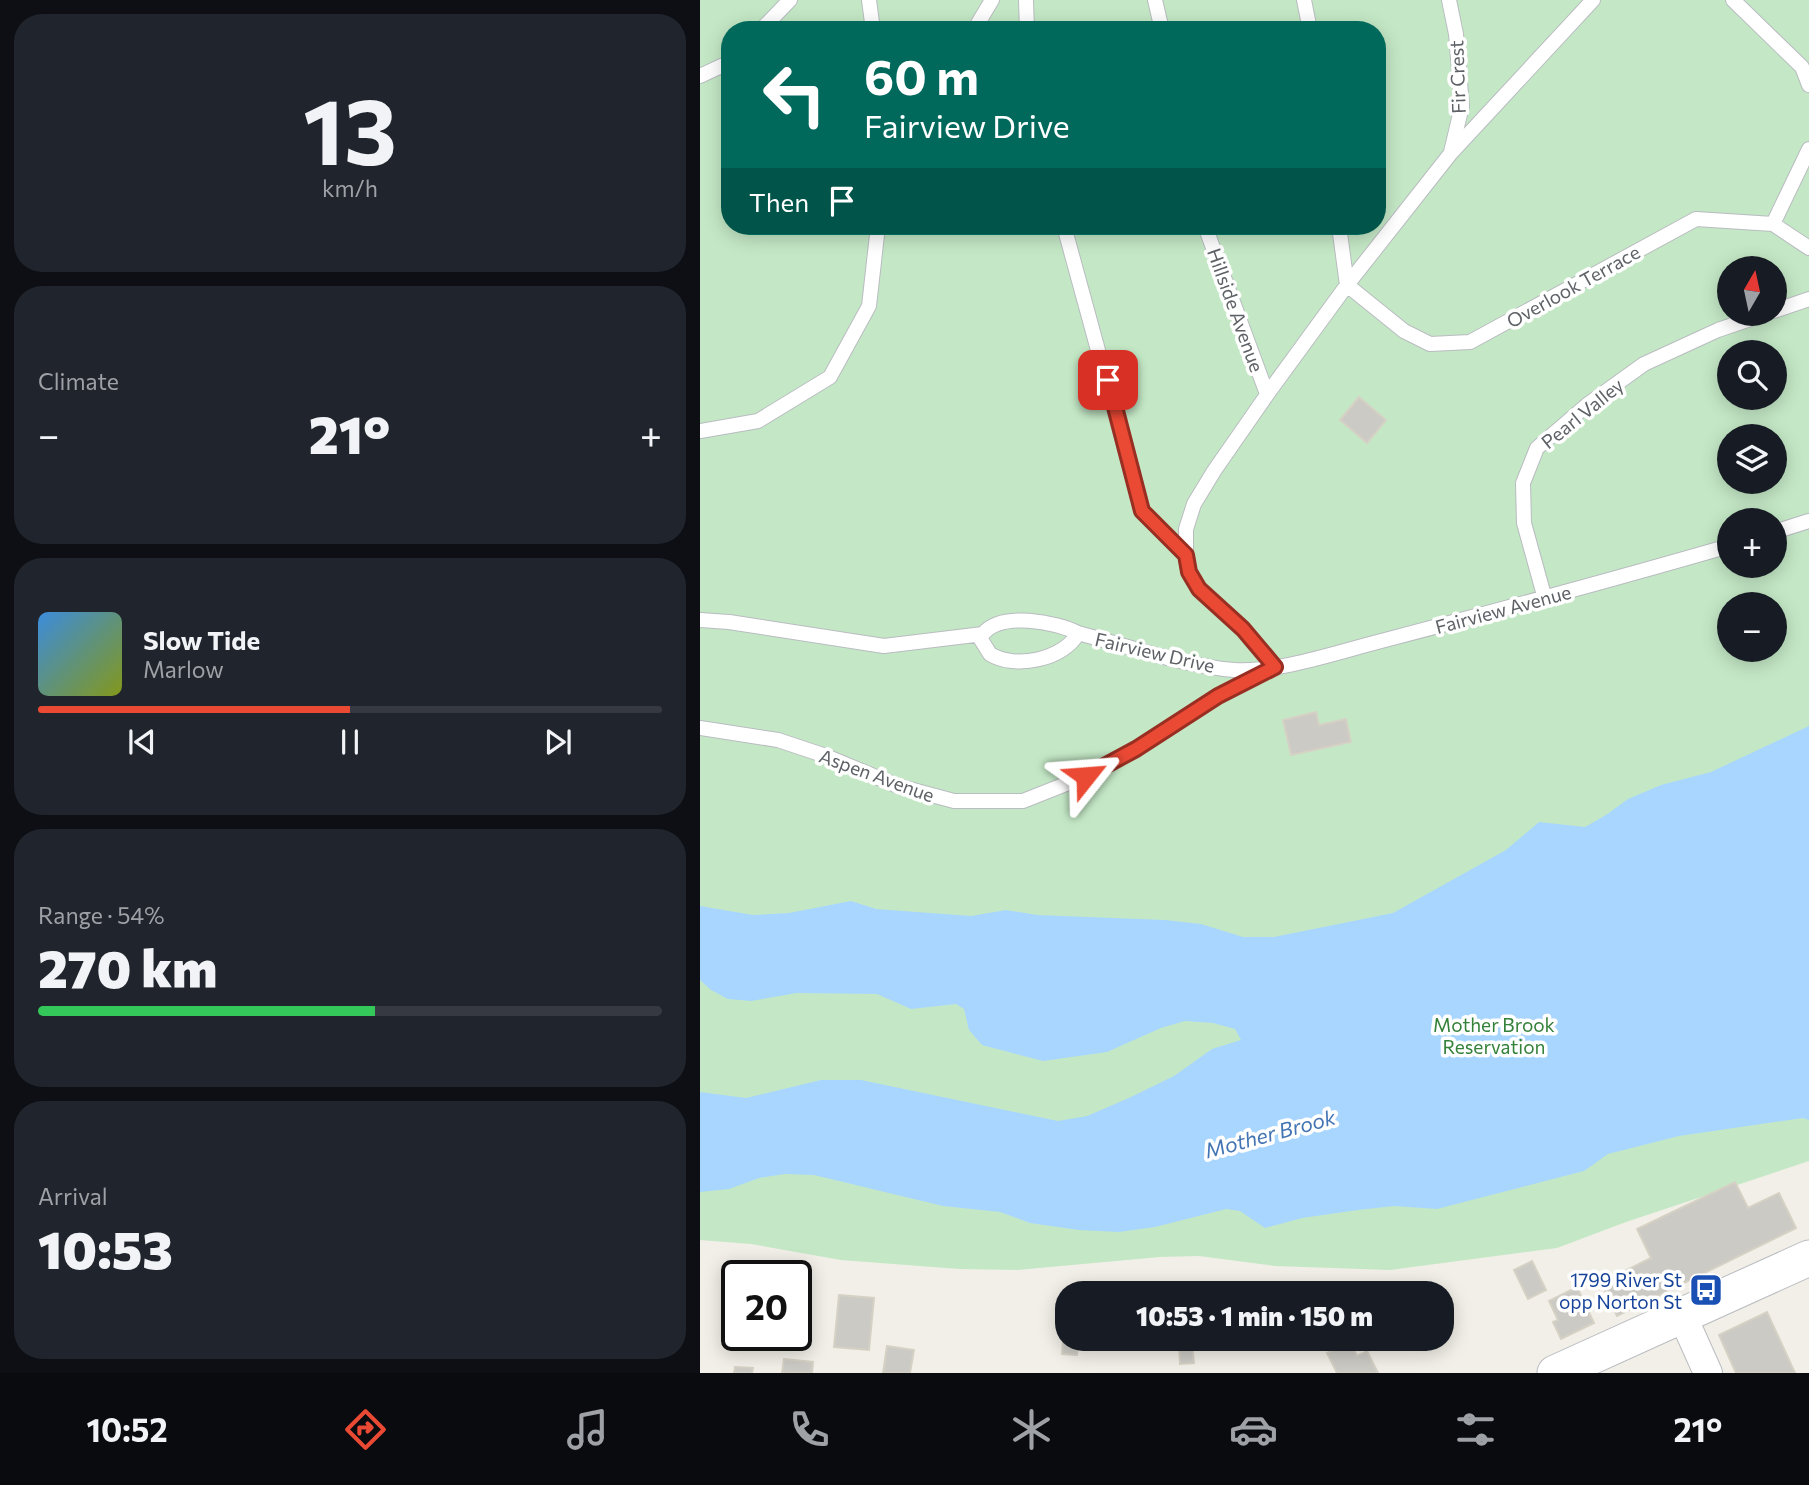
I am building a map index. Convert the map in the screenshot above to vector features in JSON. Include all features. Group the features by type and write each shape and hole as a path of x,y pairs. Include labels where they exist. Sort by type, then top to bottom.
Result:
{"street":[{"path":"1555,1373 1809,1258"},
{"path":"1682,1315 1708,1373"}],"lane":[{"path":"770,21 790,0"},
{"path":"869,0 872,21"},
{"path":"979,21 992,0"},
{"path":"1026,0 1027,21"},
{"path":"1155,0 1160,21"},
{"path":"1304,0 1308,21"},
{"name":"Fir Crest","path":"1449,0 1456,34 1461,106 1451,153"},
{"path":"1275,667 1243,629 1199,589 1189,572 1186,529 1195,503 1213,471 1267,394 1347,285 1451,153 1593,0"},
{"path":"1733,0 1802,67 1809,85"},
{"path":"700,76 721,66"},
{"path":"1773,224 1809,149"},
{"name":"Overlook Terrace","path":"1347,285 1404,331 1430,344 1470,342 1696,219 1773,224 1809,248"},
{"path":"700,430 758,421 830,377 869,306 877,235"},
{"path":"1066,235 1142,511 1186,555"},
{"name":"Hillside Avenue","path":"1208,235 1267,394"},
{"path":"1340,235 1347,285"},
{"path":"1787,307 1809,299"},
{"name":"Pearl Valley","path":"1545,599 1524,523 1523,483 1537,448 1587,405 1644,364 1730,326"},
{"path":"1787,529 1809,521"},
{"name":"Fairview Avenue","path":"1275,667 1545,599 1717,549"},
{"name":"Fairview Drive","path":"700,620 884,646 983,634"},
{"name":"Fairview Drive","path":"1078,633 1073,643 1042,658 1017,663 990,654 980,638 988,628 1017,620 1061,624 1078,633 1198,664 1236,670 1275,667"},
{"name":"Aspen Avenue","path":"700,728 778,740 823,755 898,786 954,802 1023,801 1086,776 1136,749 1218,696 1275,667"}],"green space":[{"path":"700,0 1809,0 1809,1161 1557,1248 1390,1270 1275,1266 1199,1256 1017,1270 959,1269 841,1260 751,1244 700,1240"}],"water":[{"name":"Mother Brook Reservation","path":"1809,726 1809,1120 1803,1118 1679,1136 1608,1154 1584,1171 1437,1209 1394,1206 1302,1218 1265,1228 1240,1211 1226,1209 1155,1227 1119,1232 1079,1230 1030,1223 1000,1212 943,1206 814,1175 785,1174 759,1178 729,1189 700,1192 700,1092 746,1098 821,1080 861,1080 1058,1121 1087,1116 1129,1098 1174,1076 1212,1049 1241,1040 1235,1029 1213,1023 1185,1021 1161,1028 1107,1052 1043,1061 982,1045 969,1030 964,1009 956,1004 911,1009 877,994 797,993 751,1001 728,999 700,980 700,906 753,915 789,913 851,901 876,909 971,916 1006,910 1037,915 1165,920 1201,924 1243,937 1274,937 1393,913 1506,850 1539,822 1585,827 1628,799 1661,785 1711,772"}],"building":[{"path":"1359,397 1386,420 1367,443 1340,420"},
{"path":"1316,712 1319,725 1346,719 1351,742 1291,755 1283,720"},
{"path":"1735,1182 1748,1208 1779,1193 1796,1228 1617,1316 1601,1283 1651,1258 1637,1229"},
{"path":"1532,1261 1546,1290 1528,1299 1514,1270"},
{"path":"1577,1287 1594,1323 1561,1339 1553,1322 1558,1320 1549,1301"},
{"path":"839,1295 874,1298 869,1350 834,1347"},
{"path":"1767,1312 1795,1373 1736,1373 1719,1335"},
{"path":"887,1346 914,1350 910,1373 883,1373"},
{"path":"1062,1351 1078,1351 1077,1355 1062,1354"},
{"path":"1179,1351 1193,1351 1194,1363 1180,1364"},
{"path":"1354,1351 1357,1356 1367,1351 1378,1373 1337,1373 1327,1353"},
{"path":"784,1359 813,1362 812,1373 782,1373"},
{"path":"735,1367 753,1368 752,1373 734,1373"}],"place":[{"name":"1799 River St opp Norton St","path":"1706,1290"}],"route":[{"path":"1086,776 1136,749 1218,696 1275,667 1243,629 1199,589 1189,572 1186,555 1142,511 1108,380"}],"water label":[{"name":"Mother Brook","path":"1270,1133"}]}
